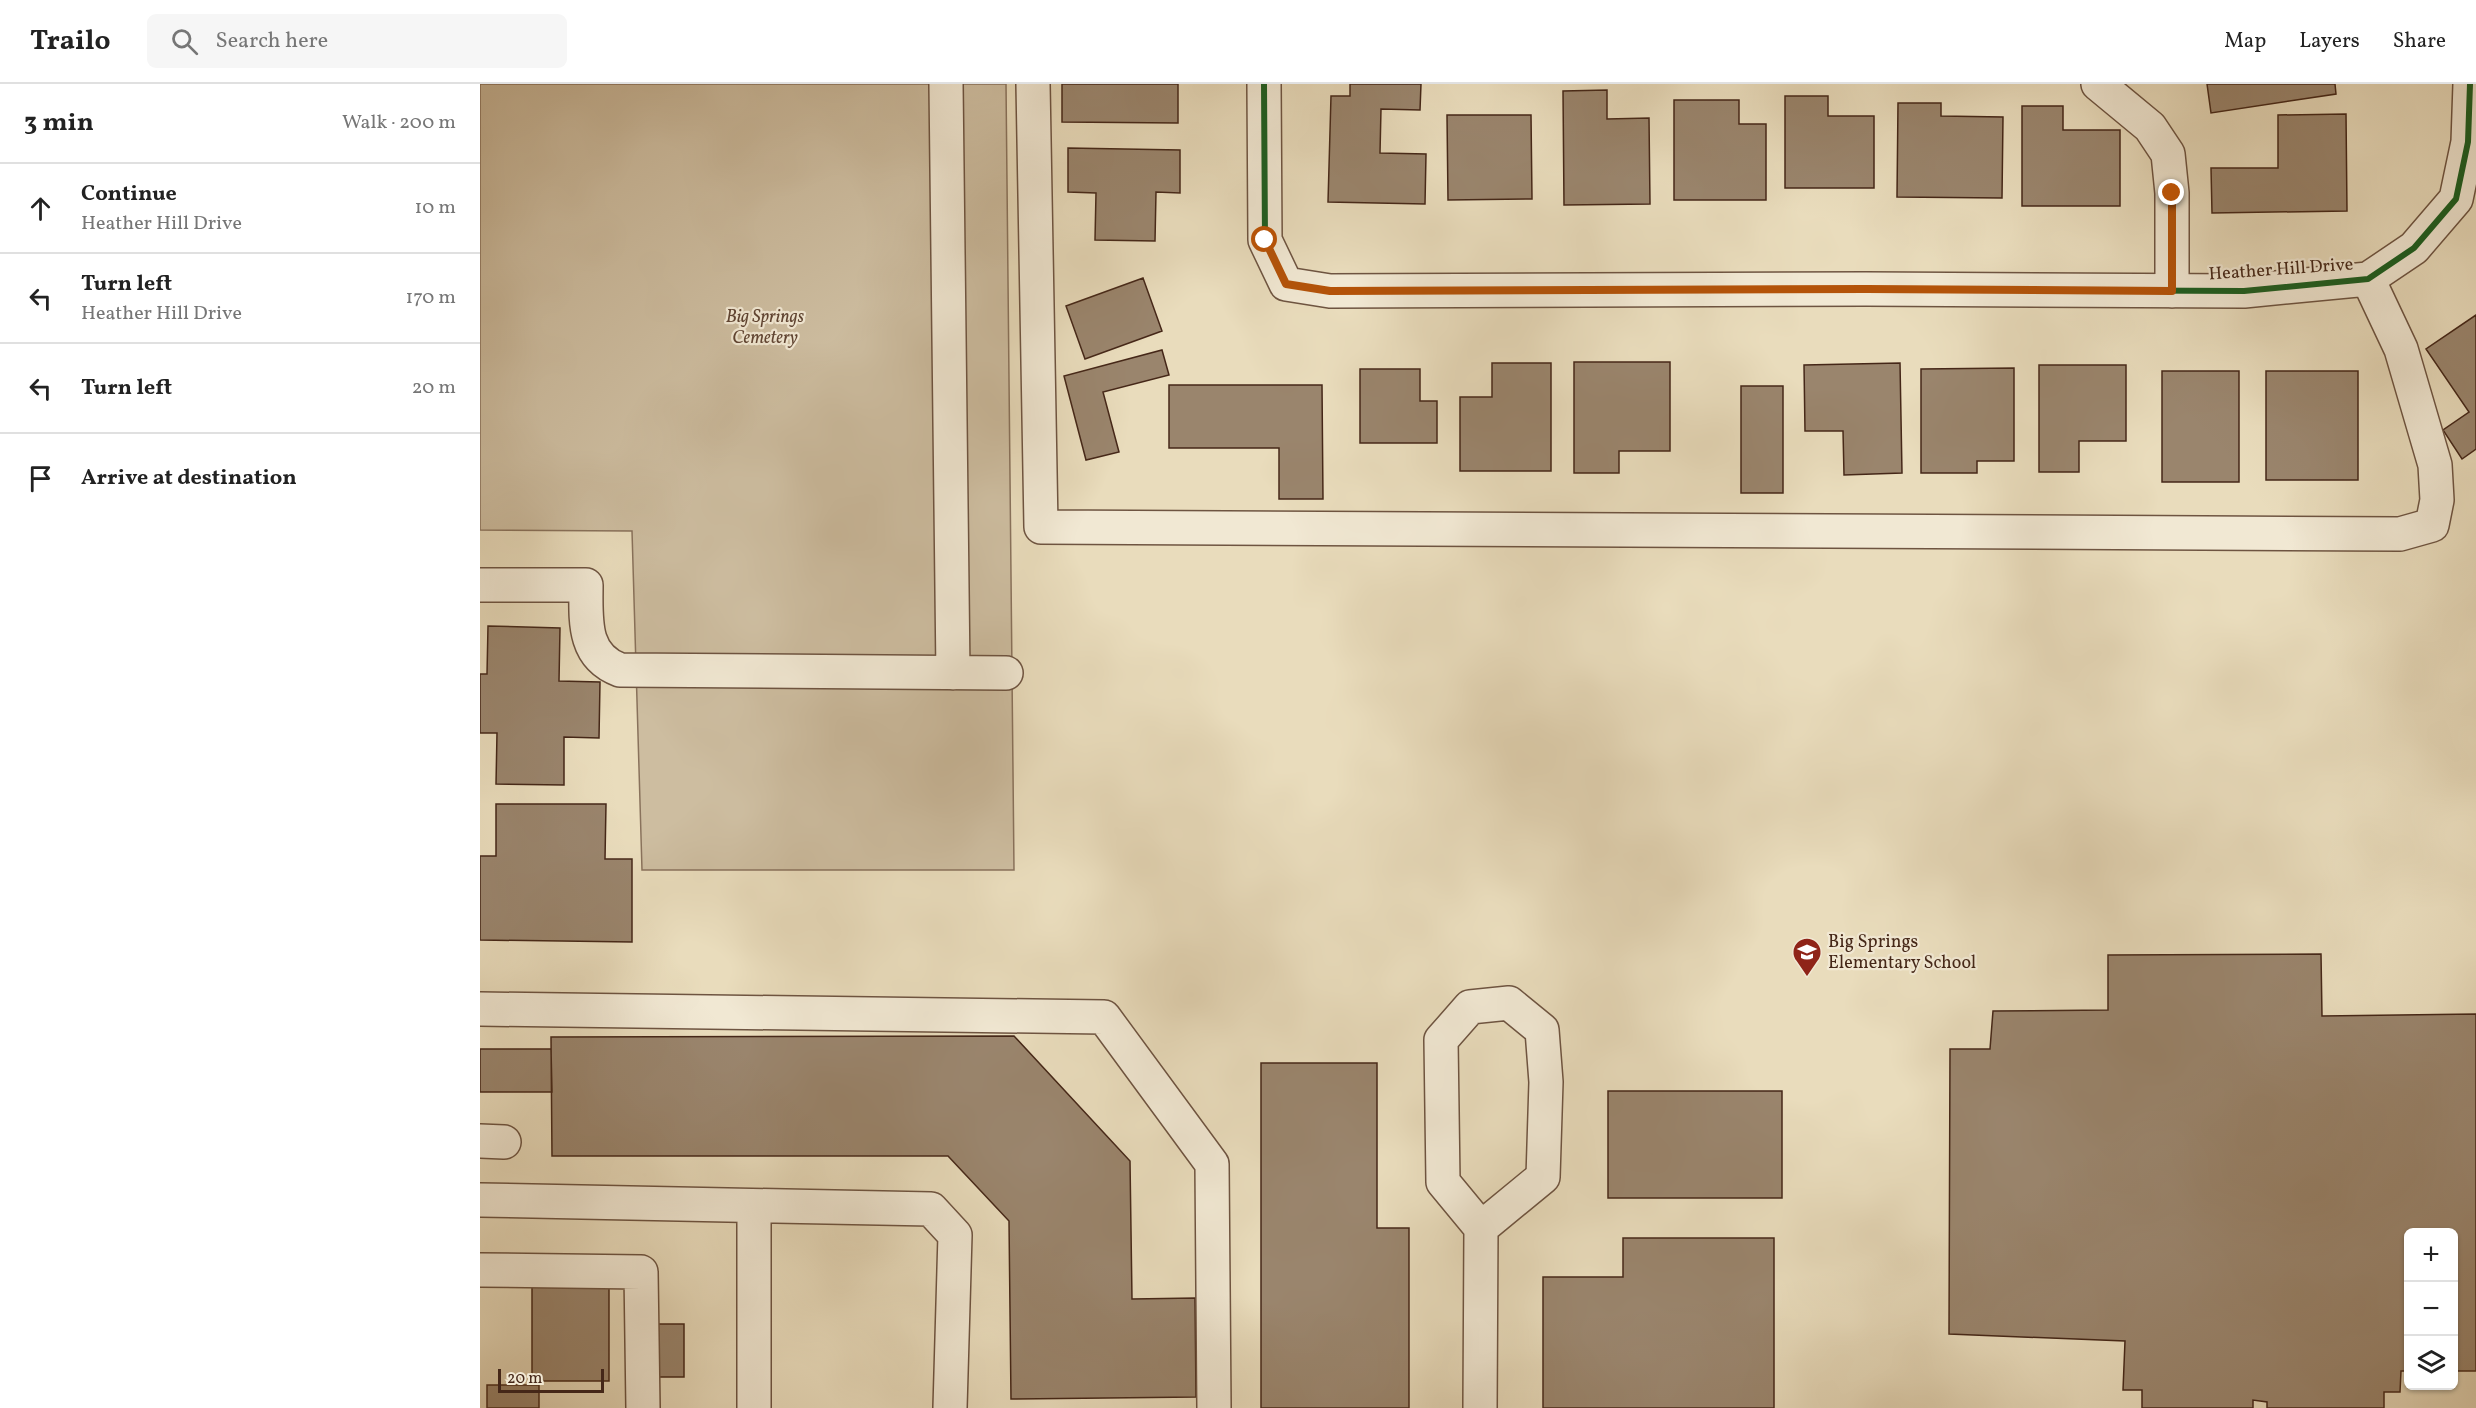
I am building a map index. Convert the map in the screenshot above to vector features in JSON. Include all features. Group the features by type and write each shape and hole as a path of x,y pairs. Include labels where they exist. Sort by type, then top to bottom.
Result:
{"street":[{"path":"946,84 953,673"},
{"path":"1033,84 1041,527 2400,534 2432,525 2437,500 2435,465 2401,349 2368,279 2414,248 2456,199 2468,142 2470,84"},
{"name":"Heather Hill Drive","path":"1264,84 1265,240 1286,284 1330,291 1854,289 2244,291 2368,279"},
{"path":"2098,84 2150,127 2168,154 2172,193 2172,291"},
{"path":"480,585 586,585 586,632 597,653 608,666 620,670 1006,673"},
{"path":"1480,1408 1481,1228 1443,1182 1442,1040 1470,1007 1509,1003 1542,1030 1546,1082 1543,1177 1481,1228"},
{"path":"480,1009 1104,1017 1212,1164 1214,1408"},
{"path":"480,1200 931,1209 955,1235 950,1408"},
{"path":"754,1206 754,1408"},
{"path":"480,1270 641,1272 643,1408"}],"green space":[{"name":"Big Springs Cemetery","path":"480,84 1006,84 1014,870 642,870 632,531 480,530"}],"building":[{"path":"1062,84 1178,84 1178,123 1062,122"},
{"path":"1350,84 1421,84 1420,110 1381,109 1380,153 1426,154 1425,204 1328,202 1331,96 1350,96"},
{"path":"2207,84 2335,84 2336,94 2211,113"},
{"path":"1607,90 1607,119 1649,118 1650,204 1564,205 1563,91"},
{"path":"1785,96 1828,96 1828,116 1874,116 1874,188 1785,188"},
{"path":"1674,100 1739,100 1739,124 1766,124 1766,200 1674,200"},
{"path":"1898,103 1941,103 1941,116 2003,117 2002,198 1897,197"},
{"path":"2022,106 2063,106 2063,130 2120,130 2120,206 2022,206"},
{"path":"2346,114 2347,211 2212,213 2211,168 2278,168 2278,115"},
{"path":"1447,115 1531,115 1532,199 1448,200"},
{"path":"1068,148 1180,150 1180,193 1156,192 1155,241 1095,240 1096,193 1068,192"},
{"path":"1143,278 1162,331 1085,359 1066,306"},
{"path":"2476,315 2476,449 2462,459 2443,430 2469,412 2426,349"},
{"path":"1162,350 1169,375 1103,392 1119,452 1086,460 1064,376"},
{"path":"1574,362 1670,362 1670,451 1619,451 1619,473 1574,473"},
{"path":"1492,363 1551,363 1551,471 1460,471 1460,397 1492,397"},
{"path":"1900,363 1902,473 1844,475 1843,431 1805,431 1804,365"},
{"path":"2039,365 2126,365 2126,441 2079,441 2079,472 2039,472"},
{"path":"2014,368 2014,461 1977,461 1977,473 1921,473 1921,369"},
{"path":"1360,369 1420,369 1420,401 1437,401 1437,443 1360,443"},
{"path":"2162,371 2239,371 2239,482 2162,482"},
{"path":"2266,371 2358,371 2358,480 2266,480"},
{"path":"1169,385 1322,385 1323,499 1279,499 1279,448 1169,448"},
{"path":"1741,386 1783,386 1783,493 1741,493"},
{"path":"488,626 560,628 559,681 600,682 599,738 564,737 564,785 496,784 497,733 480,733 480,674 487,674"},
{"path":"496,804 606,804 605,859 632,859 632,942 480,940 480,856 496,856"},
{"path":"2321,954 2322,1016 2476,1014 2476,1371 2458,1371 2458,1228 2404,1228 2404,1371 2401,1371 2400,1392 2384,1392 2384,1408 2267,1408 2267,1402 2253,1400 2253,1408 2142,1408 2142,1390 2123,1390 2125,1341 1949,1334 1950,1049 1990,1049 1993,1011 2108,1010 2108,955"},
{"path":"1014,1036 1130,1161 1132,1299 1195,1298 1196,1397 1011,1399 1009,1221 948,1156 552,1156 551,1037"},
{"path":"480,1049 551,1049 552,1092 480,1092"},
{"path":"1261,1063 1377,1063 1377,1228 1409,1228 1409,1408 1261,1408"},
{"path":"1608,1091 1782,1091 1782,1198 1608,1198"},
{"path":"1623,1238 1774,1238 1774,1408 1543,1408 1543,1277 1623,1277"},
{"path":"532,1281 609,1281 609,1381 532,1381"},
{"path":"654,1324 684,1324 684,1377 654,1377"},
{"path":"487,1385 539,1385 539,1408 487,1408"}],"cycle path":[{"path":"1264,84 1265,240 1286,284 1330,291 1866,289 2244,291 2368,279 2414,248 2456,199 2468,142 2470,84"}],"place":[{"name":"Big Springs Elementary School","path":"1807,978"}],"route":[{"path":"1265,240 1286,284 1330,291 1866,289 2172,291 2172,193"}]}
